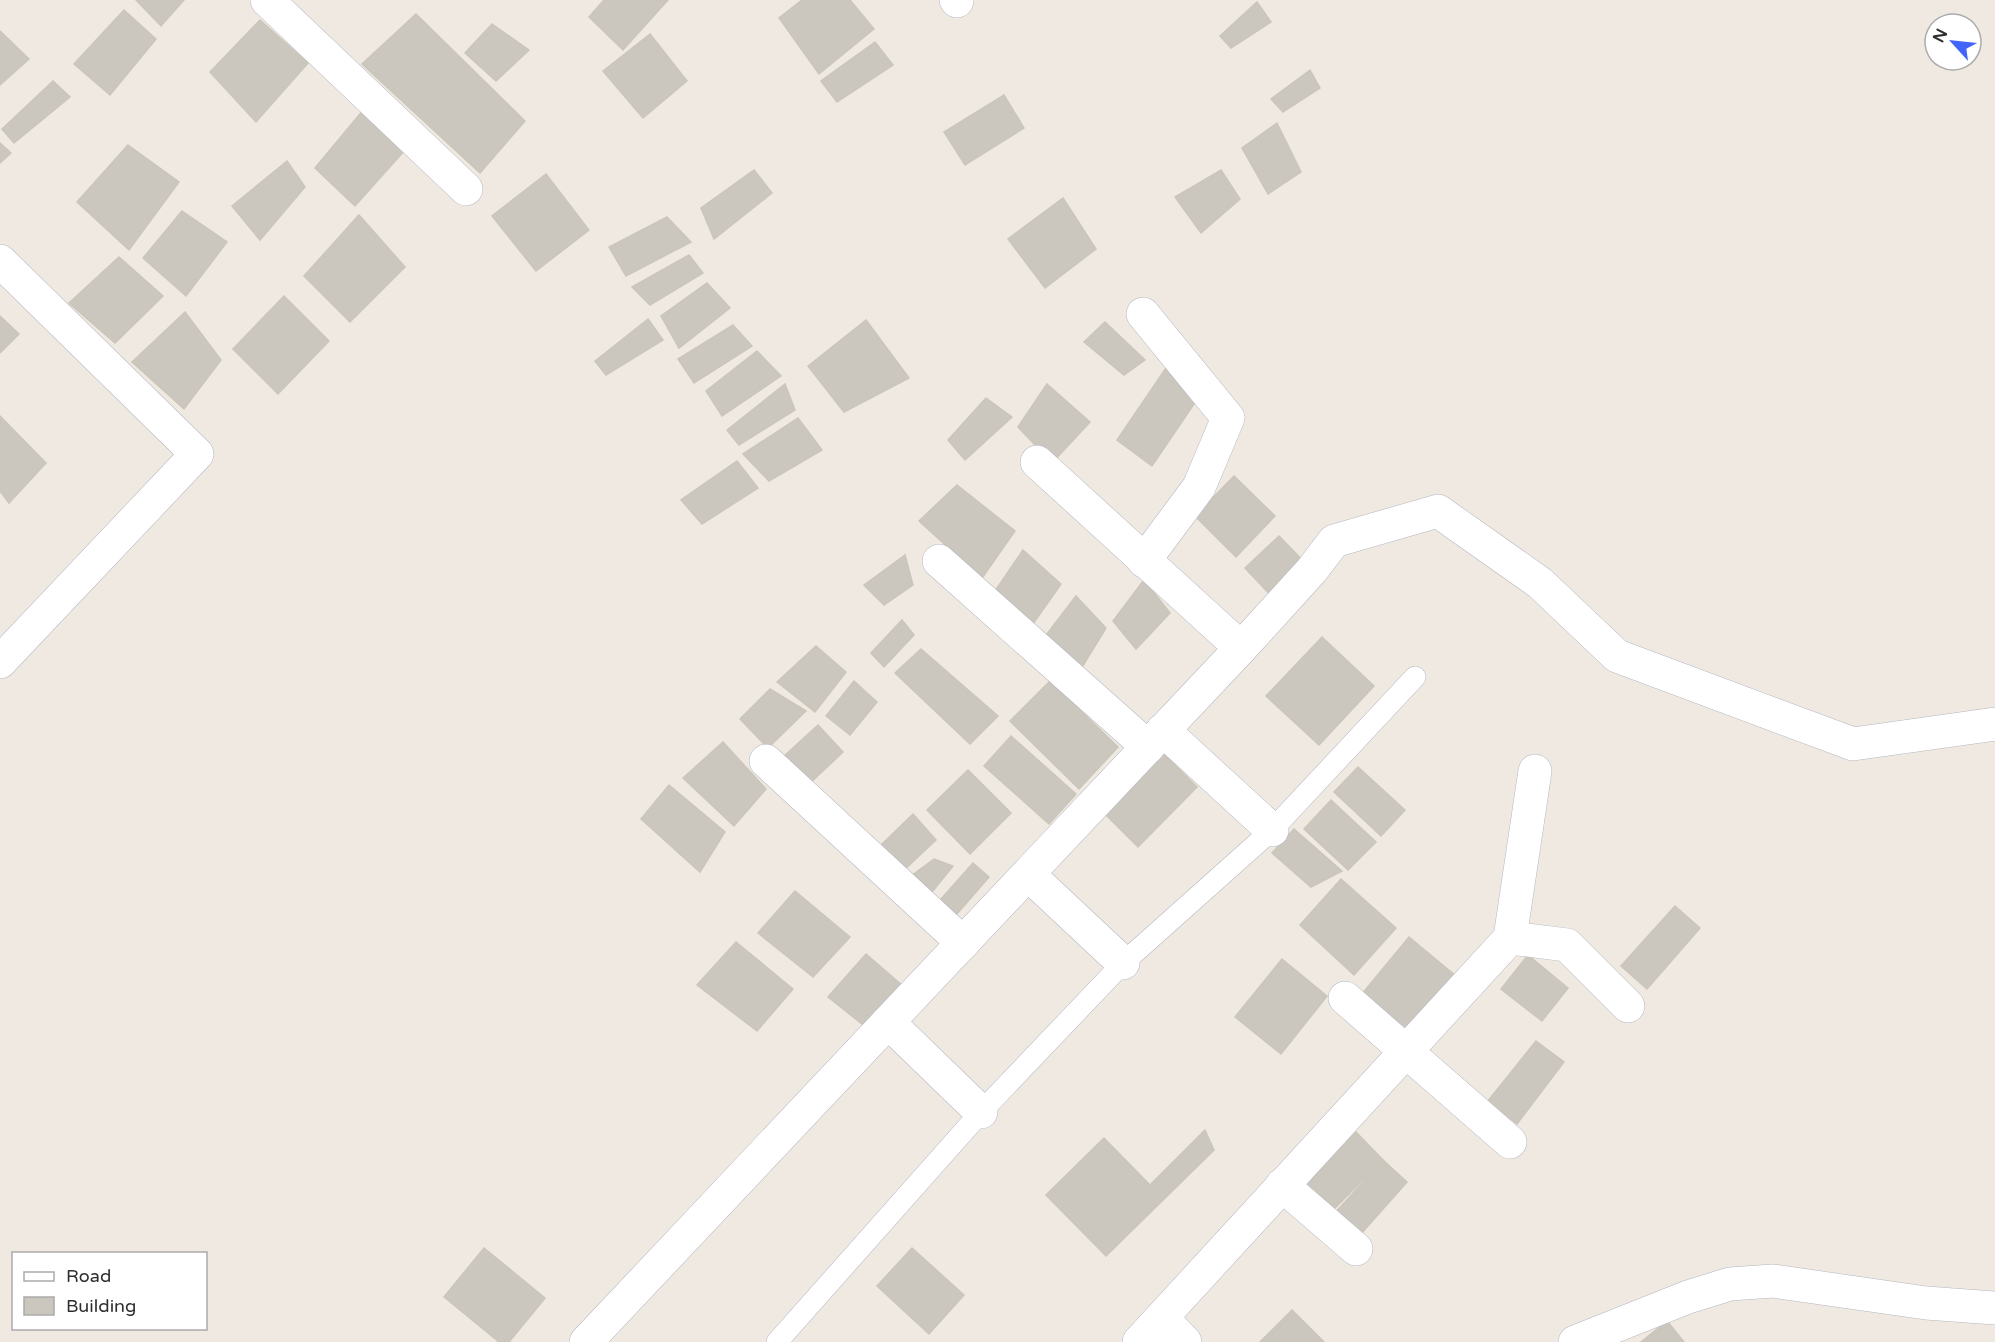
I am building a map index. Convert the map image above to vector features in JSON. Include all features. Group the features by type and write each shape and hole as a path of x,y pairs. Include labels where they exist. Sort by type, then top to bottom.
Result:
{"street":[{"path":"267,0 466,189"},
{"path":"0,261 197,454 0,662"},
{"path":"1143,314 1228,418 1199,487 1144,561"},
{"path":"1036,462 1241,648"},
{"path":"586,1342 1241,648 1312,570 1334,540 1438,512 1540,584 1617,656 1853,744 1995,724"},
{"path":"939,561 1156,739 1272,830"},
{"path":"766,761 963,943"},
{"path":"1139,1342 1510,938 1535,771"},
{"path":"1028,874 1122,963"},
{"path":"1510,938 1567,945 1628,1006"},
{"path":"1345,998 1510,1142"},
{"path":"888,1022 981,1112"},
{"path":"1282,1185 1356,1249"},
{"path":"1575,1342 1688,1297 1730,1284 1773,1281 1926,1303 1995,1308"},
{"path":"1162,1318 1185,1342"}],"lane":[{"path":"777,1342 981,1112 1122,963 1272,830 1415,677"}],"building":[{"path":"136,0 184,0 161,26"},
{"path":"604,0 668,0 623,50 589,17"},
{"path":"802,0 850,0 874,29 819,74 779,18"},
{"path":"1257,2 1271,22 1231,48 1220,36"},
{"path":"124,10 156,39 110,95 74,64"},
{"path":"416,14 525,121 480,173 362,64"},
{"path":"260,20 308,63 256,122 210,72"},
{"path":"492,24 529,50 496,81 465,53"},
{"path":"0,31 29,59 0,85"},
{"path":"650,34 687,81 643,118 603,71"},
{"path":"875,42 893,65 837,102 821,81"},
{"path":"1310,70 1320,88 1283,112 1271,99"},
{"path":"53,81 70,97 14,143 2,129"},
{"path":"1004,95 1024,128 965,165 944,132"},
{"path":"364,109 405,150 355,206 315,168"},
{"path":"1277,123 1301,172 1268,194 1242,148"},
{"path":"0,143 11,153 0,163"},
{"path":"128,145 179,182 129,250 77,202"},
{"path":"287,161 305,187 260,240 232,206"},
{"path":"754,170 772,193 714,239 701,208"},
{"path":"1221,170 1240,199 1201,233 1175,197"},
{"path":"546,174 589,230 536,271 492,216"},
{"path":"1063,198 1096,249 1045,288 1008,239"},
{"path":"182,211 227,242 186,296 143,258"},
{"path":"359,215 405,267 350,322 304,276"},
{"path":"667,217 691,242 626,276 609,247"},
{"path":"689,255 703,273 650,305 632,287"},
{"path":"119,257 163,296 115,343 69,303"},
{"path":"707,283 730,308 679,348 661,316"},
{"path":"284,296 329,341 278,394 233,349"},
{"path":"185,312 221,360 184,409 132,362"},
{"path":"0,316 19,334 0,353"},
{"path":"648,319 663,340 606,375 595,361"},
{"path":"866,320 909,378 844,412 808,366"},
{"path":"1105,322 1145,360 1124,375 1084,342"},
{"path":"733,325 752,346 694,383 678,359"},
{"path":"757,351 781,376 722,416 706,391"},
{"path":"1166,368 1196,401 1152,466 1117,440"},
{"path":"785,384 795,410 739,445 727,430"},
{"path":"1047,384 1090,422 1052,463 1018,427"},
{"path":"986,398 1012,417 965,460 948,440"},
{"path":"0,416 46,463 9,503 0,491"},
{"path":"798,418 822,450 769,481 743,454"},
{"path":"737,461 758,488 702,524 681,500"},
{"path":"1234,476 1275,516 1236,557 1195,516"},
{"path":"957,485 1015,531 982,578 919,521"},
{"path":"1279,536 1312,570 1277,602 1245,568"},
{"path":"1023,550 1061,584 1030,628 993,594"},
{"path":"905,555 913,585 884,605 864,585"},
{"path":"1144,580 1170,613 1136,649 1113,621"},
{"path":"1076,596 1106,628 1081,669 1043,639"},
{"path":"902,620 914,635 884,667 871,653"},
{"path":"1322,637 1374,686 1319,745 1266,696"},
{"path":"816,646 846,672 815,712 777,682"},
{"path":"921,649 998,716 970,744 895,673"},
{"path":"854,681 877,702 850,735 826,716"},
{"path":"1050,681 1118,747 1079,789 1010,721"},
{"path":"770,689 806,711 768,748 740,719"},
{"path":"818,725 843,752 807,786 783,757"},
{"path":"1011,736 1076,794 1049,824 984,766"},
{"path":"723,742 766,789 734,826 683,778"},
{"path":"1159,749 1197,787 1138,847 1100,809"},
{"path":"1358,767 1405,810 1381,836 1334,792"},
{"path":"968,770 1011,813 970,854 927,810"},
{"path":"669,785 725,832 700,872 641,819"},
{"path":"1331,800 1376,842 1348,870 1304,829"},
{"path":"913,814 936,840 902,872 879,847"},
{"path":"1294,829 1342,871 1311,887 1272,853"},
{"path":"934,859 953,866 928,897 907,879"},
{"path":"973,863 989,877 950,922 934,907"},
{"path":"1341,879 1396,928 1354,975 1300,925"},
{"path":"795,891 850,937 813,977 758,933"},
{"path":"1675,906 1700,928 1647,989 1621,966"},
{"path":"1409,937 1456,976 1409,1033 1362,994"},
{"path":"736,942 793,989 757,1031 697,985"},
{"path":"866,954 903,986 867,1028 828,997"},
{"path":"1528,955 1568,988 1542,1021 1501,989"},
{"path":"1282,959 1327,996 1281,1054 1235,1017"},
{"path":"1536,1041 1564,1062 1517,1124 1488,1101"},
{"path":"1205,1130 1214,1150 1106,1256 1046,1195 1104,1138 1150,1185"},
{"path":"1356,1132 1383,1160 1333,1210 1307,1185"},
{"path":"1383,1160 1407,1182 1360,1235 1335,1213"},
{"path":"484,1248 545,1298 509,1342 499,1342 444,1297"},
{"path":"912,1248 964,1295 929,1334 877,1286"},
{"path":"1292,1310 1324,1342 1260,1342"},
{"path":"1667,1321 1684,1342 1641,1342"}]}
